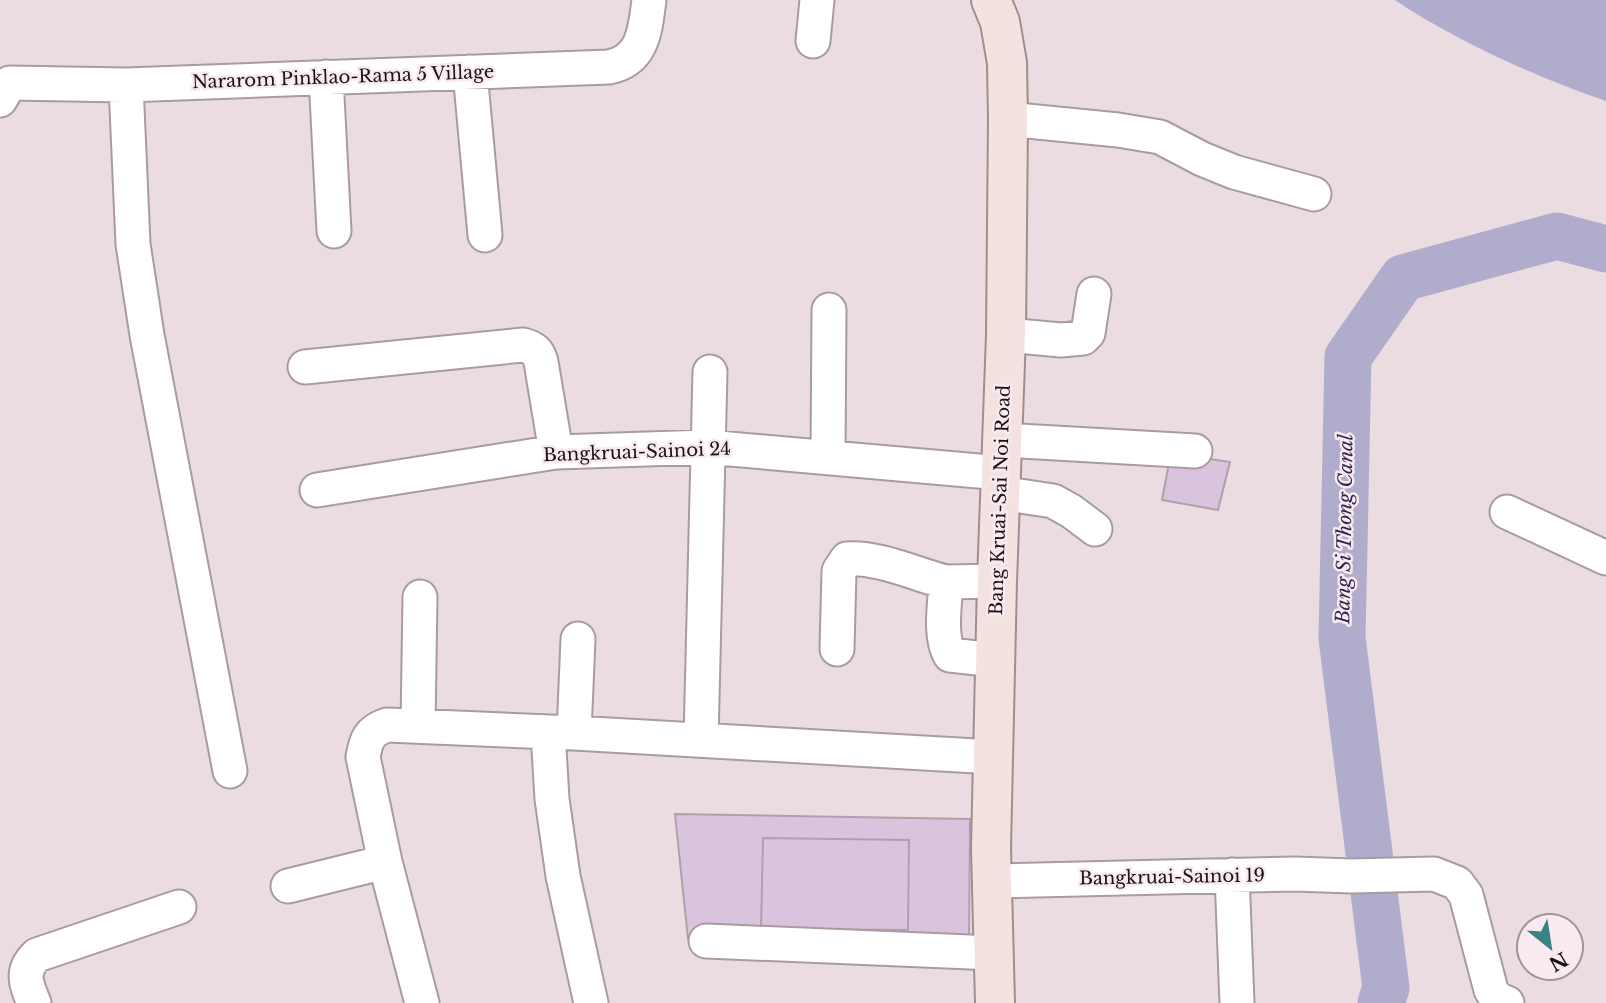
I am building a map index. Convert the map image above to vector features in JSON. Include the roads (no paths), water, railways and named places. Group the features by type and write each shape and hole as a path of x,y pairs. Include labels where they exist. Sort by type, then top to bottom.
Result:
{"main road":[{"name":"Bang Kruai-Sai Noi Road","path":"991,0 1000,22 1007,63 1008,119 1006,335 991,848 995,1003"}],"street":[{"name":"Nararom Pinklao-Rama 5 Village","path":"3,92 619,65 629,60 644,38 649,0"},
{"path":"813,41 817,0"},
{"path":"470,72 485,234"},
{"path":"326,77 334,230"},
{"path":"126,85 135,257 147,335 230,771"},
{"path":"1008,119 1160,137 1234,172 1314,194"},
{"path":"1006,335 1061,340 1083,338 1088,333 1094,294"},
{"path":"828,457 829,310"},
{"path":"305,367 523,345 532,347 541,362 556,452"},
{"path":"701,740 710,372"},
{"name":"Bangkruai-Sainoi 24","path":"317,490 556,452 707,447 1001,469"},
{"path":"1001,469 1195,451"},
{"path":"1001,469 1071,511 1095,529"},
{"path":"1507,512 1606,558"},
{"path":"837,649 839,571 847,559 855,558 887,565 946,582 997,581"},
{"path":"946,582 945,647 950,655 995,660"},
{"path":"418,726 420,597"},
{"path":"578,639 552,799 563,876 591,1003"},
{"path":"422,1003 385,862 363,757 366,740 374,729 387,725 561,732 994,757"},
{"path":"289,886 385,862"},
{"name":"Bangkruai-Sainoi 19","path":"993,881 1231,875 1422,874 1458,883 1466,895 1490,990 1496,998 1507,1003"},
{"path":"1231,875 1237,1003"},
{"path":"34,1003 27,985 26,971 37,955 179,907"},
{"path":"706,941 994,953"}],"waterway":[{"name":"Bang Si Thong Canal","path":"1381,1003 1386,988 1342,638 1348,357 1403,278 1557,236 1606,249"}]}
